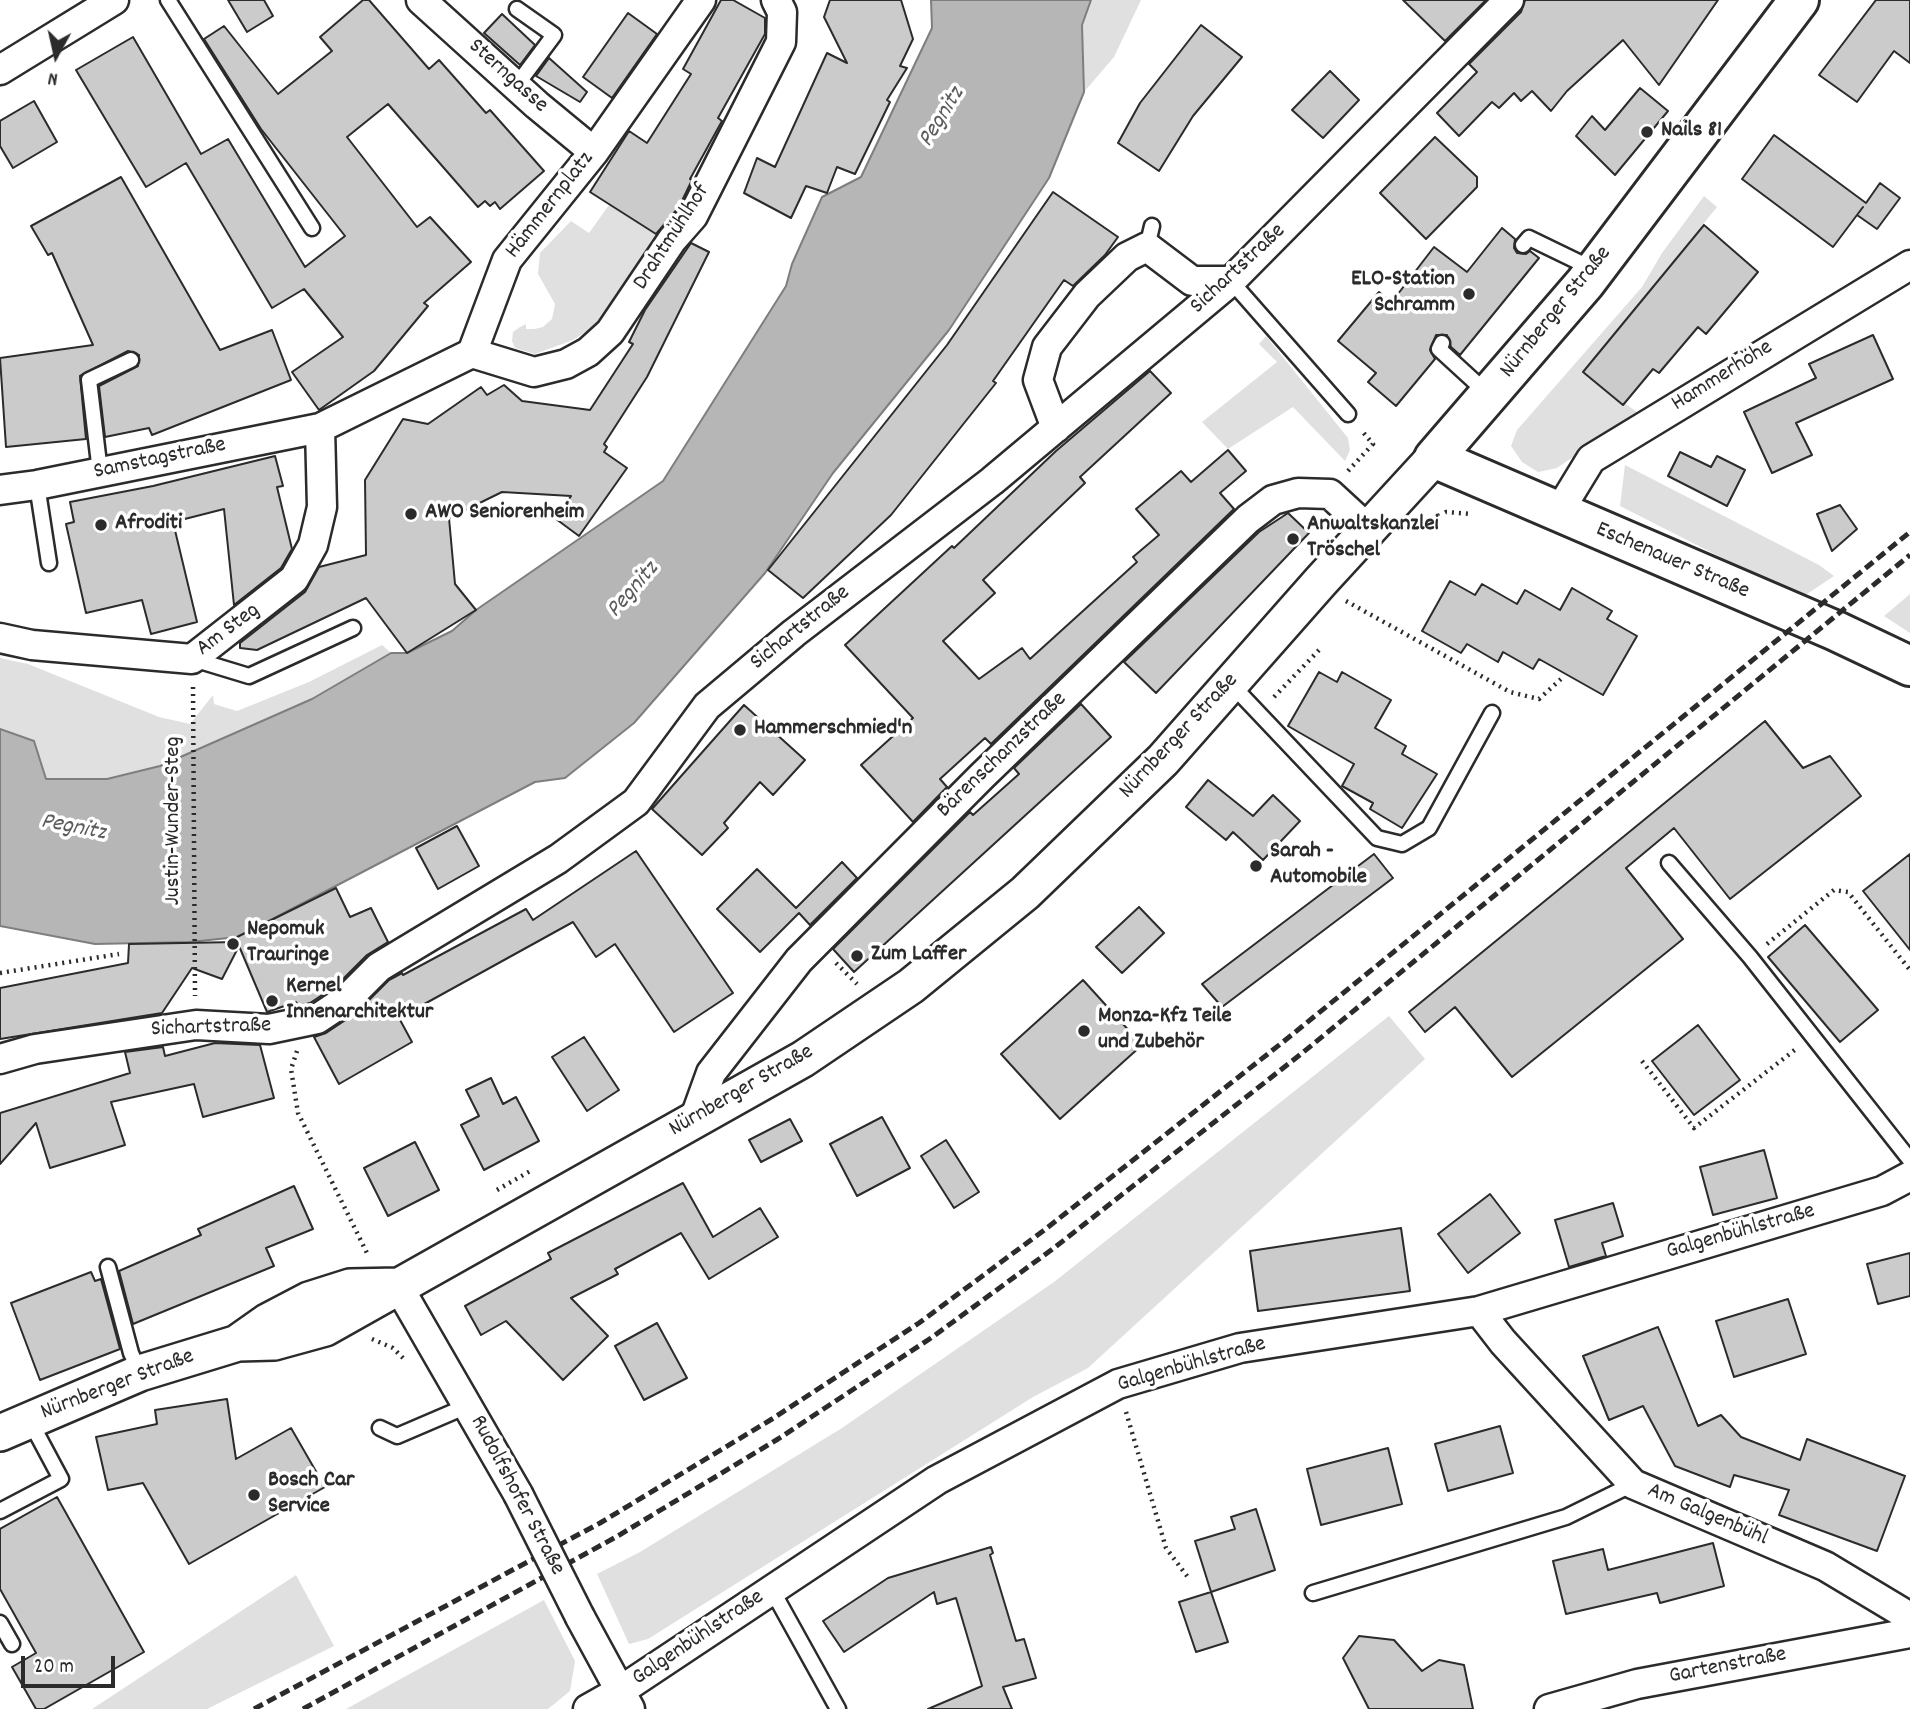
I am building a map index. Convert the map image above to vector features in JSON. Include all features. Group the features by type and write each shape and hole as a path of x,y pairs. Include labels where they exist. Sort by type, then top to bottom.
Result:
{"main road":[{"name":"Nürnberger Straße","path":"1434,458 1595,269 1799,0"},
{"name":"Eschenauer Straße","path":"1434,458 1836,631 1910,666"}],"street":[{"path":"0,70 114,0"},
{"name":"Sterngasse","path":"421,0 594,152"},
{"name":"Hämmernplatz","path":"472,353 507,260 594,152 701,0"},
{"name":"Drahtmühlhof","path":"472,353 534,372 566,364 588,352 610,332 672,240 693,216 781,42 782,12 776,0"},
{"name":"Sichartstraße","path":"0,1059 47,1046 197,1025 269,1029 317,1019 337,1006 379,967 558,859 636,802 707,706 794,633 1056,428 1231,281 1510,0"},
{"path":"1056,428 1038,380 1047,347 1087,295 1149,236 1192,281 1231,281"},
{"name":"Hammerhöhe","path":"1558,513 1591,458 1910,265"},
{"path":"320,428 472,353"},
{"name":"Samstagstraße","path":"0,490 37,485 320,428"},
{"name":"Am Steg","path":"0,638 32,645 192,659 294,579 313,545 322,507 320,428"},
{"name":"Nürnberger Straße","path":"15,1427 140,1373 238,1343 274,1342 333,1324 803,1059 911,986 1025,893 1163,760 1321,580 1434,458"},
{"name":"Bärenschanzstraße","path":"694,1119 711,1073 799,960 981,777 1248,519 1273,500 1298,493 1330,494 1368,529"},
{"name":"Galgenbühlstraße","path":"588,1709 625,1700 772,1590 937,1480 1118,1384 1240,1348 1479,1311 1882,1191 1910,1176"},
{"name":"Nürnberger Straße","path":"238,1343 267,1322 309,1300 350,1287 398,1286"},
{"name":"Rudolfshofer Straße","path":"398,1286 518,1494 625,1700"},
{"name":"Am Galgenbühl","path":"1479,1311 1503,1342 1633,1484 1825,1566 1910,1617"},
{"name":"Gartenstraße","path":"1549,1709 1637,1684 1910,1633"}],"lane":[{"path":"168,0 312,228"},
{"path":"516,86 554,34 517,9"},
{"path":"1523,245 1529,237 1595,269"},
{"path":"1231,281 1348,414"},
{"path":"1442,343 1439,349 1490,395"},
{"path":"100,472 89,380 131,360"},
{"path":"37,485 49,564"},
{"path":"192,659 249,676 353,628"},
{"path":"1231,684 1377,838 1402,844 1429,828 1492,713"},
{"path":"1669,863 1751,957 1910,1160"},
{"path":"108,1267 131,1353 140,1373"},
{"path":"380,1428 397,1436 467,1406"},
{"path":"0,1511 61,1479 15,1427"},
{"path":"1313,1593 1566,1517 1633,1484"},
{"path":"772,1590 838,1709"},
{"path":"0,1623 12,1644"}],"path":[{"path":"1344,476 1373,444 1348,414"},
{"path":"1321,580 1353,606 1510,692 1539,699 1561,679"},
{"path":"1258,712 1297,676 1321,648"},
{"name":"Justin-Wunder-Steg","path":"193,691 192,951 197,1025"},
{"path":"1751,957 1834,890 1848,892 1910,970"},
{"path":"0,973 119,954"},
{"path":"849,994 860,986"},
{"path":"296,1023 299,1042 291,1069 298,1113 361,1240"},
{"path":"1642,1061 1694,1128 1813,1036"},
{"path":"333,1324 340,1340 372,1338 393,1348 410,1367"},
{"path":"1118,1384 1166,1548 1190,1580"}],"shaded area":[{"path":"1091,0 1141,0 1114,57 1084,92 1082,25"},
{"path":"1704,196 1717,207 1583,372 1638,413 1557,468 1538,472 1522,462 1511,446 1517,430 1642,287 1662,253"},
{"path":"609,205 664,240 607,313 590,329 573,340 535,354 515,348 512,341 513,332 526,324 526,329 543,327 552,319 555,304 538,274 540,253 571,221 589,233"},
{"path":"1266,336 1348,438 1350,450 1345,461 1293,407 1228,449 1202,422 1277,362 1259,344"},
{"path":"1625,465 1819,565 1834,576 1801,598 1620,506"},
{"path":"1910,594 1910,633 1884,616"},
{"path":"382,645 391,653 312,699 160,766 107,779 46,779 34,741 0,729 0,658 28,664 159,717 190,724 213,695 214,704 237,711 309,682"},
{"path":"1389,1016 1425,1059 1088,1368 1033,1397 648,1639 629,1644 597,1574 640,1552 842,1428 1054,1282"},
{"path":"296,1575 334,1646 207,1709 92,1709"},
{"path":"544,1600 575,1661 570,1691 548,1709 346,1709"}],"water":[{"name":"Pegnitz","path":"931,0 1091,0 1082,25 1084,92 1049,178 949,330 833,473 765,573 634,723 565,778 535,782 238,937 190,942 95,944 0,926 0,729 34,741 46,779 107,779 160,766 312,699 391,653 407,653 452,631 476,610 663,481 786,286 792,264 822,197 861,177 932,28"}],"building":[{"path":"228,0 264,0 273,16 247,32"},
{"path":"363,0 369,0 429,69 439,60 486,113 490,110 544,171 500,209 495,202 490,206 485,201 478,207 388,104 347,137 417,227 430,217 471,262 424,303 428,306 374,371 319,410 292,372 343,337 304,289 272,308 186,163 146,187 76,70 133,37 201,154 228,139 305,267 345,236 261,129 204,39 224,26 278,94 332,51 320,37"},
{"path":"721,0 733,0 765,18 765,34 718,118 722,121 690,179 692,180 679,207 656,234 590,192 629,131 647,143 691,74 683,69"},
{"path":"830,0 901,0 913,39 900,66 907,68 887,100 890,102 855,174 837,167 827,193 806,186 791,218 744,193 757,158 775,167 827,53 847,63 824,17"},
{"path":"1403,0 1486,0 1445,41"},
{"path":"1525,0 1718,0 1659,85 1623,40 1567,91 1551,111 1532,91 1521,101 1514,93 1499,108 1492,102 1459,136 1437,113 1477,72 1469,64 1521,12"},
{"path":"1876,0 1910,0 1910,63 1894,51 1857,102 1819,75"},
{"path":"628,13 657,34 612,98 583,77"},
{"path":"502,14 535,45 520,65 484,33"},
{"path":"1201,25 1242,57 1193,116 1159,171 1118,143 1140,103"},
{"path":"549,58 587,92 580,102 536,76"},
{"path":"1330,71 1359,100 1323,138 1292,110"},
{"path":"1640,88 1668,111 1615,175 1576,136 1592,116 1605,130"},
{"path":"34,101 57,142 13,168 0,146 0,121"},
{"path":"1774,135 1866,203 1880,183 1900,198 1877,229 1857,215 1833,247 1742,179"},
{"path":"1435,137 1477,177 1477,187 1426,239 1380,193"},
{"path":"121,177 220,350 272,330 291,380 152,435 149,428 105,437 99,386 138,366 139,355 128,351 80,376 86,439 6,447 0,358 93,345 52,253 48,255 31,226"},
{"path":"1053,192 1118,237 1105,255 1073,286 1064,280 993,381 996,383 891,515 803,598 768,570 947,345"},
{"path":"1704,225 1758,272 1706,334 1698,327 1659,373 1653,369 1623,405 1583,372"},
{"path":"1502,228 1515,239 1514,248 1517,253 1526,254 1530,251 1539,258 1460,355 1451,347 1447,335 1436,335 1430,350 1435,359 1396,406 1368,382 1376,373 1338,341 1379,292 1391,303 1434,247 1467,272"},
{"name":"AWO Seniorenheim","path":"691,243 709,252 647,377 604,444 607,447 604,452 627,468 579,536 556,519 571,496 502,492 449,518 455,584 476,610 407,653 366,598 257,650 240,648 240,643 305,592 319,567 366,555 365,480 403,419 428,424 481,387 487,395 504,385 522,401 590,410 633,344 629,342 645,310"},
{"path":"1873,335 1893,379 1796,423 1812,455 1772,473 1744,412 1816,378 1809,364"},
{"path":"1150,371 1171,393 1080,477 1085,483 983,580 995,593 943,641 979,679 1022,648 1030,659 1137,562 1133,557 1159,535 1136,509 1181,471 1191,482 1228,450 1246,471 1220,493 1234,509 991,744 985,738 940,779 947,787 913,822 861,765 913,718 845,645 952,546 954,548 1056,451"},
{"path":"1680,452 1711,467 1717,456 1745,470 1727,506 1668,476"},
{"path":"275,456 283,486 277,487 292,549 281,568 234,605 224,509 173,522 197,622 151,634 142,600 86,613 66,524 74,522 70,502 153,486"},
{"path":"1840,505 1857,529 1832,551 1817,514"},
{"path":"1288,513 1309,533 1156,693 1124,662 1259,532"},
{"path":"1450,581 1475,595 1482,584 1517,604 1525,590 1560,610 1572,588 1612,611 1607,619 1637,636 1603,695 1539,659 1533,669 1503,652 1498,662 1467,644 1461,653 1422,631"},
{"path":"1319,672 1337,682 1342,672 1391,700 1375,728 1406,746 1402,754 1437,774 1402,828 1370,809 1373,803 1342,786 1354,764 1288,726"},
{"path":"1081,704 1111,737 854,972 833,949 970,812 973,815 1019,774 1014,768"},
{"path":"744,705 805,760 773,795 760,782 724,823 728,828 702,855 652,809"},
{"path":"1765,721 1803,768 1830,756 1861,796 1730,899 1674,828 1626,868 1683,939 1512,1077 1455,1007 1425,1032 1409,1012"},
{"path":"1208,780 1253,816 1273,795 1300,821 1263,860 1233,832 1226,840 1186,807"},
{"path":"457,826 479,866 438,889 416,848"},
{"path":"636,851 733,993 674,1032 615,944 596,957 573,922 399,1018 412,1042 339,1084 314,1037 326,1033 356,1013 389,980 526,909 533,920"},
{"path":"1374,854 1393,878 1222,1007 1202,984"},
{"path":"1910,854 1910,950 1863,891"},
{"path":"842,862 857,878 810,925 799,913 760,952 717,909 757,869 796,908"},
{"path":"336,888 350,917 371,908 388,942 367,955 336,986 310,1003 298,1006 296,1002 267,1012 239,946 222,979 192,968 162,1013 0,1039 0,988 128,963 129,944 237,942 235,938"},
{"path":"1139,907 1164,933 1122,973 1096,947"},
{"path":"1805,925 1878,1010 1840,1042 1768,957"},
{"path":"1083,980 1142,1045 1060,1119 1001,1054"},
{"path":"1698,1025 1740,1080 1694,1115 1652,1061"},
{"path":"584,1037 619,1090 587,1111 552,1057"},
{"path":"215,1043 260,1045 274,1098 203,1117 194,1084 111,1102 125,1145 50,1168 36,1123 0,1164 0,1113 130,1073 125,1052 163,1047 165,1056"},
{"path":"491,1078 503,1104 516,1097 539,1141 484,1170 461,1125 479,1116 466,1090"},
{"path":"882,1117 910,1168 857,1196 830,1144"},
{"path":"790,1119 802,1141 761,1162 749,1140"},
{"path":"946,1140 979,1192 954,1208 921,1156"},
{"path":"415,1142 439,1190 388,1216 364,1168"},
{"path":"1764,1150 1777,1198 1713,1215 1700,1167"},
{"path":"683,1183 713,1237 760,1208 778,1237 709,1279 681,1233 615,1269 618,1274 571,1298 608,1336 563,1380 506,1321 481,1335 465,1306 551,1259 548,1253"},
{"path":"294,1186 313,1229 266,1248 274,1266 133,1324 119,1271 201,1235 198,1229"},
{"path":"1490,1194 1520,1233 1468,1273 1438,1234"},
{"path":"1613,1203 1623,1236 1602,1243 1606,1256 1569,1267 1555,1220"},
{"path":"1401,1228 1410,1291 1258,1311 1250,1251"},
{"path":"1910,1253 1910,1296 1878,1304 1867,1264"},
{"path":"91,1272 95,1281 101,1279 120,1349 40,1380 11,1303"},
{"path":"1788,1299 1806,1354 1734,1377 1716,1321"},
{"path":"657,1323 687,1378 644,1400 615,1346"},
{"path":"1658,1327 1698,1426 1721,1415 1741,1437 1800,1460 1807,1439 1905,1476 1877,1551 1779,1515 1789,1490 1734,1475 1730,1487 1675,1466 1643,1406 1609,1420 1583,1356"},
{"path":"227,1399 236,1459 291,1428 325,1487 189,1564 143,1483 108,1490 96,1437 157,1424 155,1410"},
{"path":"1500,1426 1513,1473 1448,1491 1435,1444"},
{"path":"1388,1448 1402,1504 1321,1525 1307,1469"},
{"path":"57,1497 144,1652 44,1709 36,1709 12,1667 36,1653 0,1589 0,1529"},
{"path":"1256,1509 1275,1570 1211,1592 1195,1541 1235,1529 1231,1517"},
{"path":"1713,1543 1724,1586 1660,1603 1657,1593 1566,1614 1553,1561 1603,1549 1608,1570"},
{"path":"991,1547 993,1553 990,1555 1016,1641 1024,1639 1036,1678 1003,1687 1012,1709 928,1709 982,1686 956,1598 937,1604 934,1592 844,1652 823,1621 888,1578"},
{"path":"1211,1592 1228,1642 1196,1652 1179,1602"},
{"path":"1359,1636 1394,1640 1422,1671 1439,1660 1464,1665 1473,1709 1369,1709 1343,1658"}],"railway":[{"path":"254,1709 600,1523 772,1419 919,1323 1043,1231 1283,1042 1910,532"},
{"path":"303,1709 616,1537 778,1439 931,1338 1054,1248 1301,1054 1910,555"}],"place":[{"name":"Nails 81","path":"1647,132"},
{"name":"ELO-Station Schramm","path":"1469,294"},
{"name":"AWO Seniorenheim","path":"411,514"},
{"name":"Afroditi","path":"101,525"},
{"name":"Anwaltskanzlei Tröschel","path":"1293,539"},
{"name":"Hammerschmied'n","path":"740,730"},
{"name":"Sarah - Automobile","path":"1256,866"},
{"name":"Nepomuk Trauringe","path":"233,944"},
{"name":"Zum Laffer","path":"857,956"},
{"name":"Kernel Innenarchitektur","path":"272,1001"},
{"name":"Monza-Kfz Teile und Zubehör","path":"1084,1031"},
{"name":"Bosch Car Service","path":"254,1495"}]}
